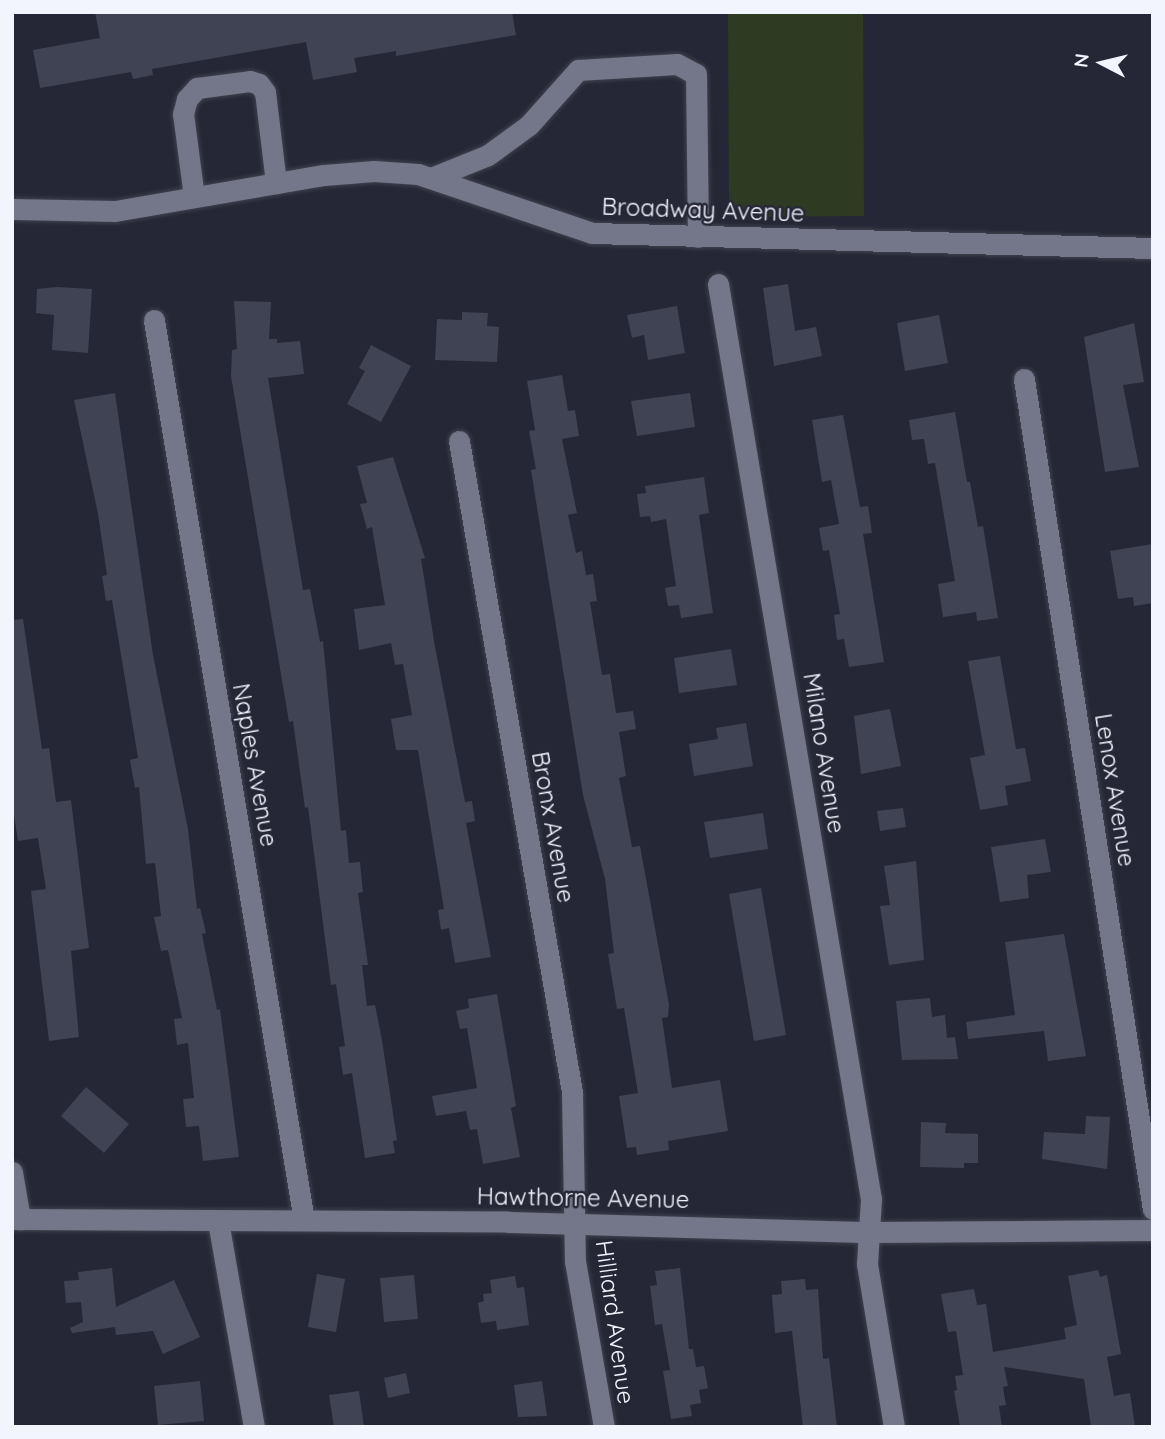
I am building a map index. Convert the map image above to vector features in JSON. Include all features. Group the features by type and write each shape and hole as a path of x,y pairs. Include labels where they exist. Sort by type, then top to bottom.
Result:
{"street":[{"path":"431,178 488,155 519,132 578,69 677,64 696,74 698,237"},
{"path":"194,197 183,114 187,99 197,88 250,81 259,84 265,92 276,183"},
{"name":"Broadway Avenue","path":"12,209 115,211 276,183 374,171 431,178 592,233 1153,248"},
{"name":"Milano Avenue","path":"718,284 872,1199 867,1264 894,1427"},
{"name":"Naples Avenue","path":"153,320 304,1220"},
{"name":"Lenox Avenue","path":"1024,379 1153,1209"},
{"name":"Bronx Avenue","path":"459,441 572,1092 576,1223"},
{"path":"12,1172 16,1219"},
{"name":"Hawthorne Avenue","path":"16,1219 576,1223 871,1232 1153,1230"},
{"path":"218,1221 254,1427"},
{"name":"Hilliard Avenue","path":"576,1223 575,1261 604,1427"}],"green space":[{"path":"728,12 863,12 864,216 739,217 729,207"}],"building":[{"path":"95,12 512,12 516,35 396,56 396,51 354,58 357,72 313,80 306,42 152,69 153,75 133,79 131,72 40,88 33,50 100,38"},
{"path":"788,284 795,331 816,327 822,356 774,366 763,288"},
{"path":"37,289 92,289 88,353 52,350 54,315 36,313"},
{"path":"234,301 271,302 269,339 277,339 277,343 300,341 304,374 268,378 303,590 310,589 320,642 323,641 341,831 346,830 349,863 360,862 363,892 358,893 368,965 362,965 367,1006 375,1005 382,1040 397,1140 393,1141 395,1153 365,1158 352,1073 343,1075 339,1047 345,1046 336,984 331,985 308,807 305,808 293,721 289,722 231,376 232,350 237,349"},
{"path":"677,306 685,353 648,360 644,335 632,338 627,315"},
{"path":"462,312 488,313 487,326 499,327 497,362 435,360 437,319 462,320"},
{"path":"939,315 948,363 905,371 897,323"},
{"path":"1134,323 1144,382 1123,385 1139,467 1105,472 1084,337"},
{"path":"371,345 411,366 381,422 347,404 365,371 359,368"},
{"path":"562,375 568,411 575,410 579,436 562,439 577,513 568,515 576,553 582,551 586,575 593,574 597,601 590,602 602,675 610,674 616,713 633,711 636,729 619,732 626,776 619,778 632,847 640,846 669,1005 668,1017 662,1018 672,1088 720,1080 728,1131 668,1141 669,1150 637,1155 636,1147 627,1148 619,1096 638,1093 624,1008 617,1009 608,954 614,953 605,879 583,795 531,470 536,469 529,431 535,430 527,381"},
{"path":"115,393 153,655 188,829 197,909 200,908 206,933 202,934 217,1010 220,1009 239,1157 203,1161 199,1126 186,1127 183,1099 194,1098 188,1043 177,1045 174,1019 182,1018 168,950 161,951 154,917 161,916 155,863 146,864 139,787 135,788 130,760 138,758 112,600 106,601 102,576 107,575 98,514 74,400"},
{"path":"690,393 695,427 637,436 631,401"},
{"path":"955,412 978,527 983,526 998,618 977,621 976,612 943,617 938,584 955,581 935,463 928,464 924,439 912,440 909,420"},
{"path":"843,415 860,507 868,506 872,533 863,534 884,662 849,667 844,639 837,640 834,615 840,614 829,550 823,551 819,528 839,524 831,480 822,482 812,420"},
{"path":"393,457 425,558 421,559 435,647 465,802 472,801 475,821 466,823 491,957 455,963 449,928 441,930 438,910 444,909 418,750 396,750 391,719 412,715 403,664 395,665 391,643 359,650 354,609 385,605 372,527 367,529 360,504 367,503 357,466"},
{"path":"704,477 709,513 699,515 713,613 681,618 679,605 668,606 665,588 676,586 666,519 651,522 650,516 640,517 637,494 646,493 645,486"},
{"path":"1153,544 1153,603 1134,606 1133,597 1118,599 1110,551"},
{"path":"23,619 42,749 49,748 56,802 71,800 89,948 71,951 79,1037 49,1041 31,891 46,889 38,838 18,841 12,802 12,620"},
{"path":"731,649 737,685 679,693 674,658"},
{"path":"1000,656 1016,749 1025,748 1031,781 1005,786 1008,805 980,810 970,758 985,755 968,661"},
{"path":"890,709 901,766 861,774 854,716"},
{"path":"746,723 753,766 694,776 689,744 718,739 716,728"},
{"path":"903,808 906,827 880,831 877,811"},
{"path":"763,813 768,849 710,858 704,822"},
{"path":"1045,839 1051,872 1027,875 1029,898 1000,902 991,847"},
{"path":"916,861 924,960 889,965 880,906 890,905 884,866"},
{"path":"761,888 786,1035 754,1041 729,894"},
{"path":"1064,934 1086,1056 1048,1061 1044,1031 968,1039 966,1022 1015,1015 1005,942"},
{"path":"497,994 516,1106 511,1108 520,1157 483,1164 477,1129 470,1130 466,1111 436,1116 432,1096 477,1088 467,1028 460,1029 456,1011 469,1008 468,999"},
{"path":"930,998 932,1017 945,1015 947,1038 955,1037 958,1059 902,1060 896,1001"},
{"path":"86,1087 129,1124 104,1153 61,1116"},
{"path":"1086,1116 1110,1117 1107,1169 1042,1159 1044,1132 1085,1134"},
{"path":"921,1122 946,1123 945,1133 978,1134 978,1163 964,1163 964,1168 920,1167"},
{"path":"112,1268 116,1307 174,1280 200,1337 163,1354 153,1331 116,1335 115,1327 72,1333 70,1328 83,1322 81,1302 66,1303 64,1281 79,1280 78,1272"},
{"path":"680,1268 689,1349 693,1349 696,1367 704,1366 708,1388 699,1390 701,1403 690,1405 692,1416 671,1419 663,1371 670,1370 662,1324 655,1325 650,1286 657,1285 655,1271"},
{"path":"1098,1270 1100,1277 1107,1275 1121,1354 1107,1357 1114,1396 1130,1393 1135,1427 1091,1427 1084,1379 1004,1367 1008,1386 1003,1387 1006,1405 999,1406 1002,1427 960,1427 954,1391 957,1390 955,1376 963,1375 956,1331 948,1332 941,1294 974,1289 977,1305 986,1304 993,1352 1066,1339 1064,1328 1077,1325 1068,1276"},
{"path":"317,1274 345,1279 336,1332 308,1327"},
{"path":"414,1275 418,1319 384,1322 380,1278"},
{"path":"515,1276 517,1288 524,1287 529,1325 497,1330 496,1321 481,1323 478,1303 484,1301 483,1294 492,1293 490,1280"},
{"path":"805,1279 806,1290 818,1289 823,1359 829,1358 837,1427 803,1427 792,1331 775,1333 772,1295 782,1294 781,1281"},
{"path":"406,1373 410,1393 388,1398 384,1378"},
{"path":"200,1381 204,1421 158,1425 154,1386"},
{"path":"542,1381 547,1416 518,1417 514,1385"},
{"path":"359,1391 364,1427 334,1427 329,1395"}]}
